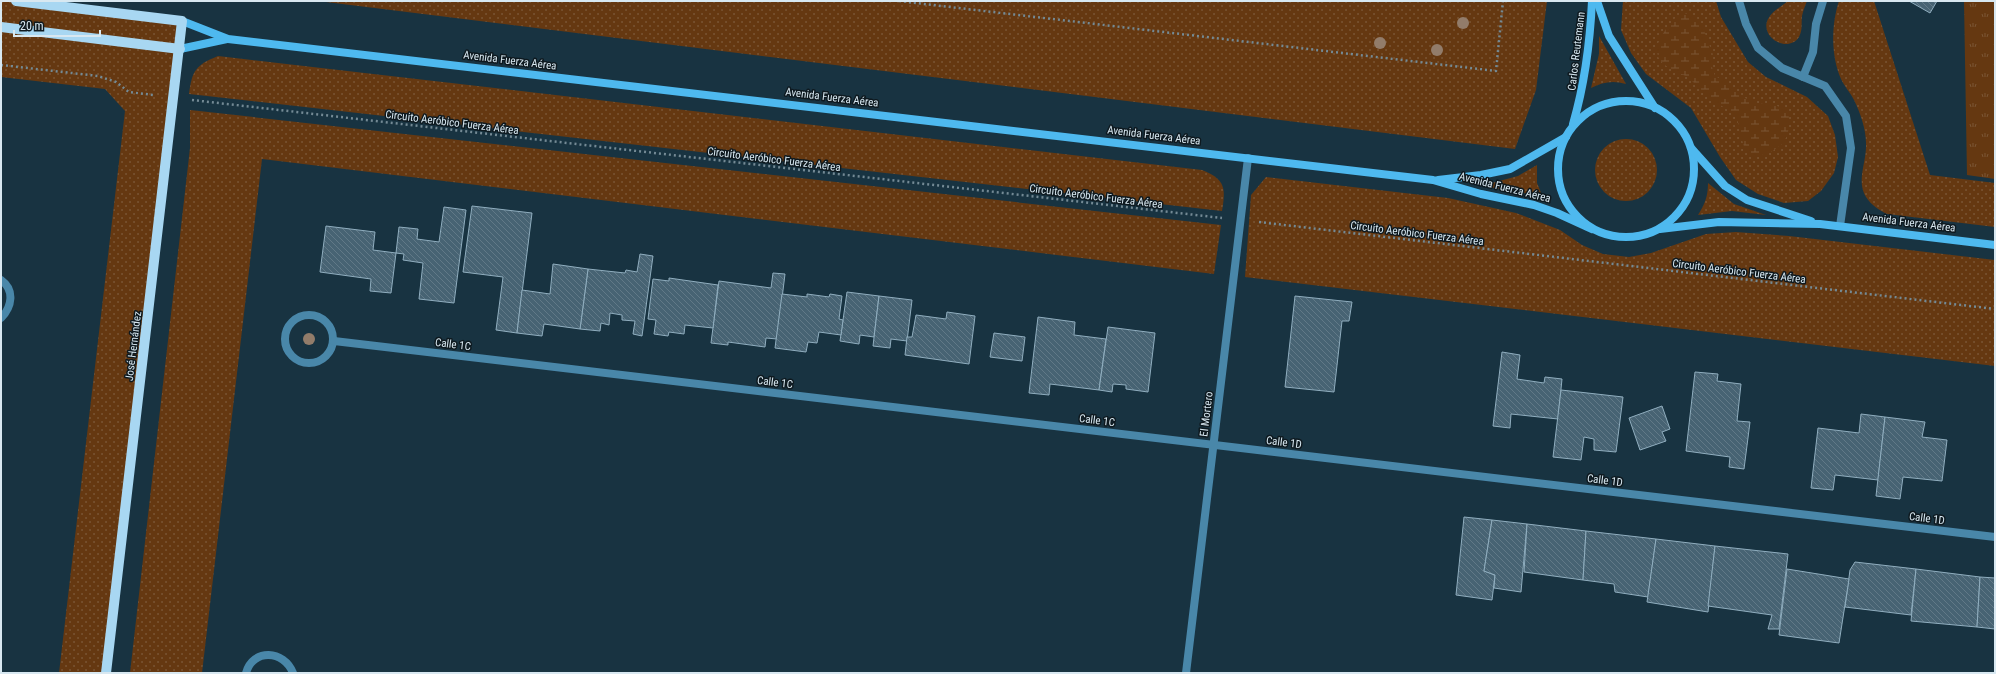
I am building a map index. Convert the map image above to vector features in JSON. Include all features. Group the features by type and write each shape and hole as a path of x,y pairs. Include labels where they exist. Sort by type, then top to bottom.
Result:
{"main road":[{"name":"Avenida Fuerza Aérea","path":"16,1 182,21 228,39 1433,180 1481,194 1534,205 1592,228"},
{"name":"Carlos Reutemann","path":"1573,126 1583,90 1590,39 1592,1"},
{"name":"Carlos Reutemann","path":"1597,1 1609,36 1655,108"},
{"name":"José Hernández","path":"106,673 180,49 182,21"},
{"name":"Avenida Fuerza Aérea","path":"1,27 180,49 228,39"},
{"path":"1618,101 1637,102 1655,108 1671,118 1683,131 1691,147 1694,166 1692,185 1685,203 1674,218 1658,230 1642,236 1625,238 1608,235 1592,228 1575,215 1564,198 1558,178 1558,156 1566,137 1573,126 1589,112 1599,107 1618,101"},
{"name":"Avenida Fuerza Aérea","path":"1433,180 1482,175 1510,169 1566,137"},
{"name":"Avenida Fuerza Aérea","path":"1691,147 1725,186 1747,200 1820,224"},
{"name":"Avenida Fuerza Aérea","path":"1658,230 1719,222 1820,224 1995,245"}],"street":[{"path":"1739,1 1746,24 1758,48 1782,68 1825,86 1846,116 1851,148 1840,226"},
{"path":"1803,76 1813,52 1816,24 1823,1"},
{"name":"El Mortero","path":"1186,673 1248,158"},
{"path":"1,280 10,291 11,301 8,310 1,318"},
{"path":"311,314 321,317 328,323 333,331 334,340 331,350 326,357 317,362 308,363 298,360 290,354 286,346 285,337 287,327 293,320 302,315 311,314"},
{"name":"Calle 1C","path":"334,340 1213,444"},
{"name":"Calle 1D","path":"1213,444 1995,537"},
{"path":"246,673 253,660 262,656 271,655 280,657 288,663 293,673"}],"path":[{"path":"899,1 1496,71 1503,1"},
{"path":"1,65 98,76 116,82 129,92 149,95"},
{"name":"Circuito Aeróbico Fuerza Aérea","path":"194,100 1240,220 1995,309"}],"green space":[{"path":"1,1 16,1 182,21 106,673 59,673 125,111 105,89 1,77"},
{"path":"318,1 1547,1 1536,90 1515,149"},
{"path":"1623,1 1716,1 1721,17 1748,62 1766,77 1807,97 1828,116 1835,135 1838,157 1834,173 1821,191 1808,201 1784,203 1758,194 1736,180 1720,157 1691,108 1646,74 1631,53 1621,30"},
{"path":"1788,1 1807,1 1803,10 1799,37 1794,42 1782,44 1771,37 1766,26 1768,19 1772,14"},
{"path":"1839,1 1874,1 1930,175 1995,183 1995,227 1887,214 1875,207 1866,197 1862,184 1866,150 1864,126 1854,100 1841,79 1835,60 1833,30"},
{"path":"1964,1 1995,1 1995,179 1967,175"},
{"path":"1681,13 1691,14 1700,21 1713,54 1712,67 1715,76 1726,82 1740,96 1757,103 1777,106 1788,110 1788,133 1784,141 1777,148 1762,155 1754,156 1749,154 1745,149 1738,121 1735,116 1717,103 1688,78 1662,63 1657,53 1661,36 1673,20"},
{"path":"1599,36 1626,84 1608,82 1591,88 1599,54"},
{"path":"218,56 1202,170 1210,173 1222,185 1224,196 1222,211 189,94 196,69 205,62"},
{"path":"190,110 1221,225 1214,274 262,159 202,673 130,673 190,148"},
{"path":"1620,139 1632,139 1648,148 1655,158 1657,170 1655,182 1648,192 1632,201 1620,201 1609,196 1600,187 1595,176 1595,164 1600,153 1609,144"},
{"path":"1537,165 1537,183 1544,200 1521,192 1487,187 1488,184 1518,176"},
{"path":"1266,177 1448,198 1516,213 1560,230 1582,245 1603,254 1629,257 1651,253 1706,234 1736,232 1789,236 1995,260 1995,366 1245,277 1251,195"},
{"path":"1708,183 1734,204 1766,215 1732,211 1698,215 1706,200"}],"building":[{"path":"1909,1 1937,1 1930,13"},
{"path":"472,206 532,213 517,333 496,330 503,277 463,272"},
{"path":"444,207 466,210 454,303 419,299 423,263 403,260 404,254 396,253 399,227 418,229 417,239 439,242"},
{"path":"326,226 375,232 373,250 396,253 391,293 370,291 371,279 320,272"},
{"path":"640,254 653,256 642,336 633,334 635,321 622,320 622,315 610,313 609,325 601,323 600,331 580,329 588,269 625,273 626,270 637,272"},
{"path":"553,264 588,269 580,329 544,324 542,336 517,333 522,290 550,294"},
{"path":"773,273 785,274 777,339 766,338 765,347 728,342 728,345 711,343 719,281 771,288"},
{"path":"669,278 718,285 713,328 685,325 684,334 669,332 668,336 654,334 656,320 648,319 653,279 669,281"},
{"path":"847,292 879,296 874,337 860,335 859,344 840,341"},
{"path":"782,294 807,297 807,294 829,297 830,294 842,296 839,319 843,320 841,335 819,332 817,343 808,342 806,352 775,348"},
{"path":"879,296 912,300 907,341 891,339 890,348 873,346"},
{"path":"1295,296 1352,302 1349,321 1342,321 1334,392 1285,387"},
{"path":"947,312 975,316 969,364 905,355 907,337 912,337 916,315 946,319"},
{"path":"1038,317 1075,322 1074,335 1106,339 1099,390 1050,384 1049,395 1029,393"},
{"path":"1108,327 1155,333 1148,392 1126,389 1126,385 1113,384 1112,392 1099,390"},
{"path":"994,333 1025,337 1022,361 990,357"},
{"path":"1502,352 1520,355 1517,379 1544,383 1545,377 1562,379 1558,419 1511,414 1510,428 1493,426"},
{"path":"1695,372 1718,374 1717,381 1741,384 1737,421 1750,422 1744,469 1729,467 1730,457 1686,451"},
{"path":"1561,390 1623,397 1616,452 1594,450 1594,439 1584,437 1581,460 1553,457"},
{"path":"1662,406 1670,429 1662,432 1666,441 1640,450 1629,418"},
{"path":"1861,414 1885,417 1878,480 1835,475 1833,490 1811,488 1818,428 1859,433"},
{"path":"1885,417 1925,422 1922,437 1947,440 1942,481 1903,477 1900,499 1876,496"},
{"path":"1464,517 1492,520 1484,571 1495,575 1492,600 1456,595"},
{"path":"1492,520 1527,524 1521,592 1494,588 1495,575 1484,571"},
{"path":"1527,524 1586,531 1583,580 1524,572"},
{"path":"1586,531 1656,539 1648,597 1615,592 1614,584 1583,580"},
{"path":"1656,539 1715,546 1708,612 1647,602"},
{"path":"1715,546 1788,554 1779,629 1768,629 1772,615 1708,606"},
{"path":"1855,562 1916,569 1911,615 1845,607 1850,570"},
{"path":"1787,569 1849,579 1839,643 1779,635"},
{"path":"1916,569 1980,577 1977,627 1911,621"},
{"path":"1980,577 1995,578 1995,629 1977,627"}]}
